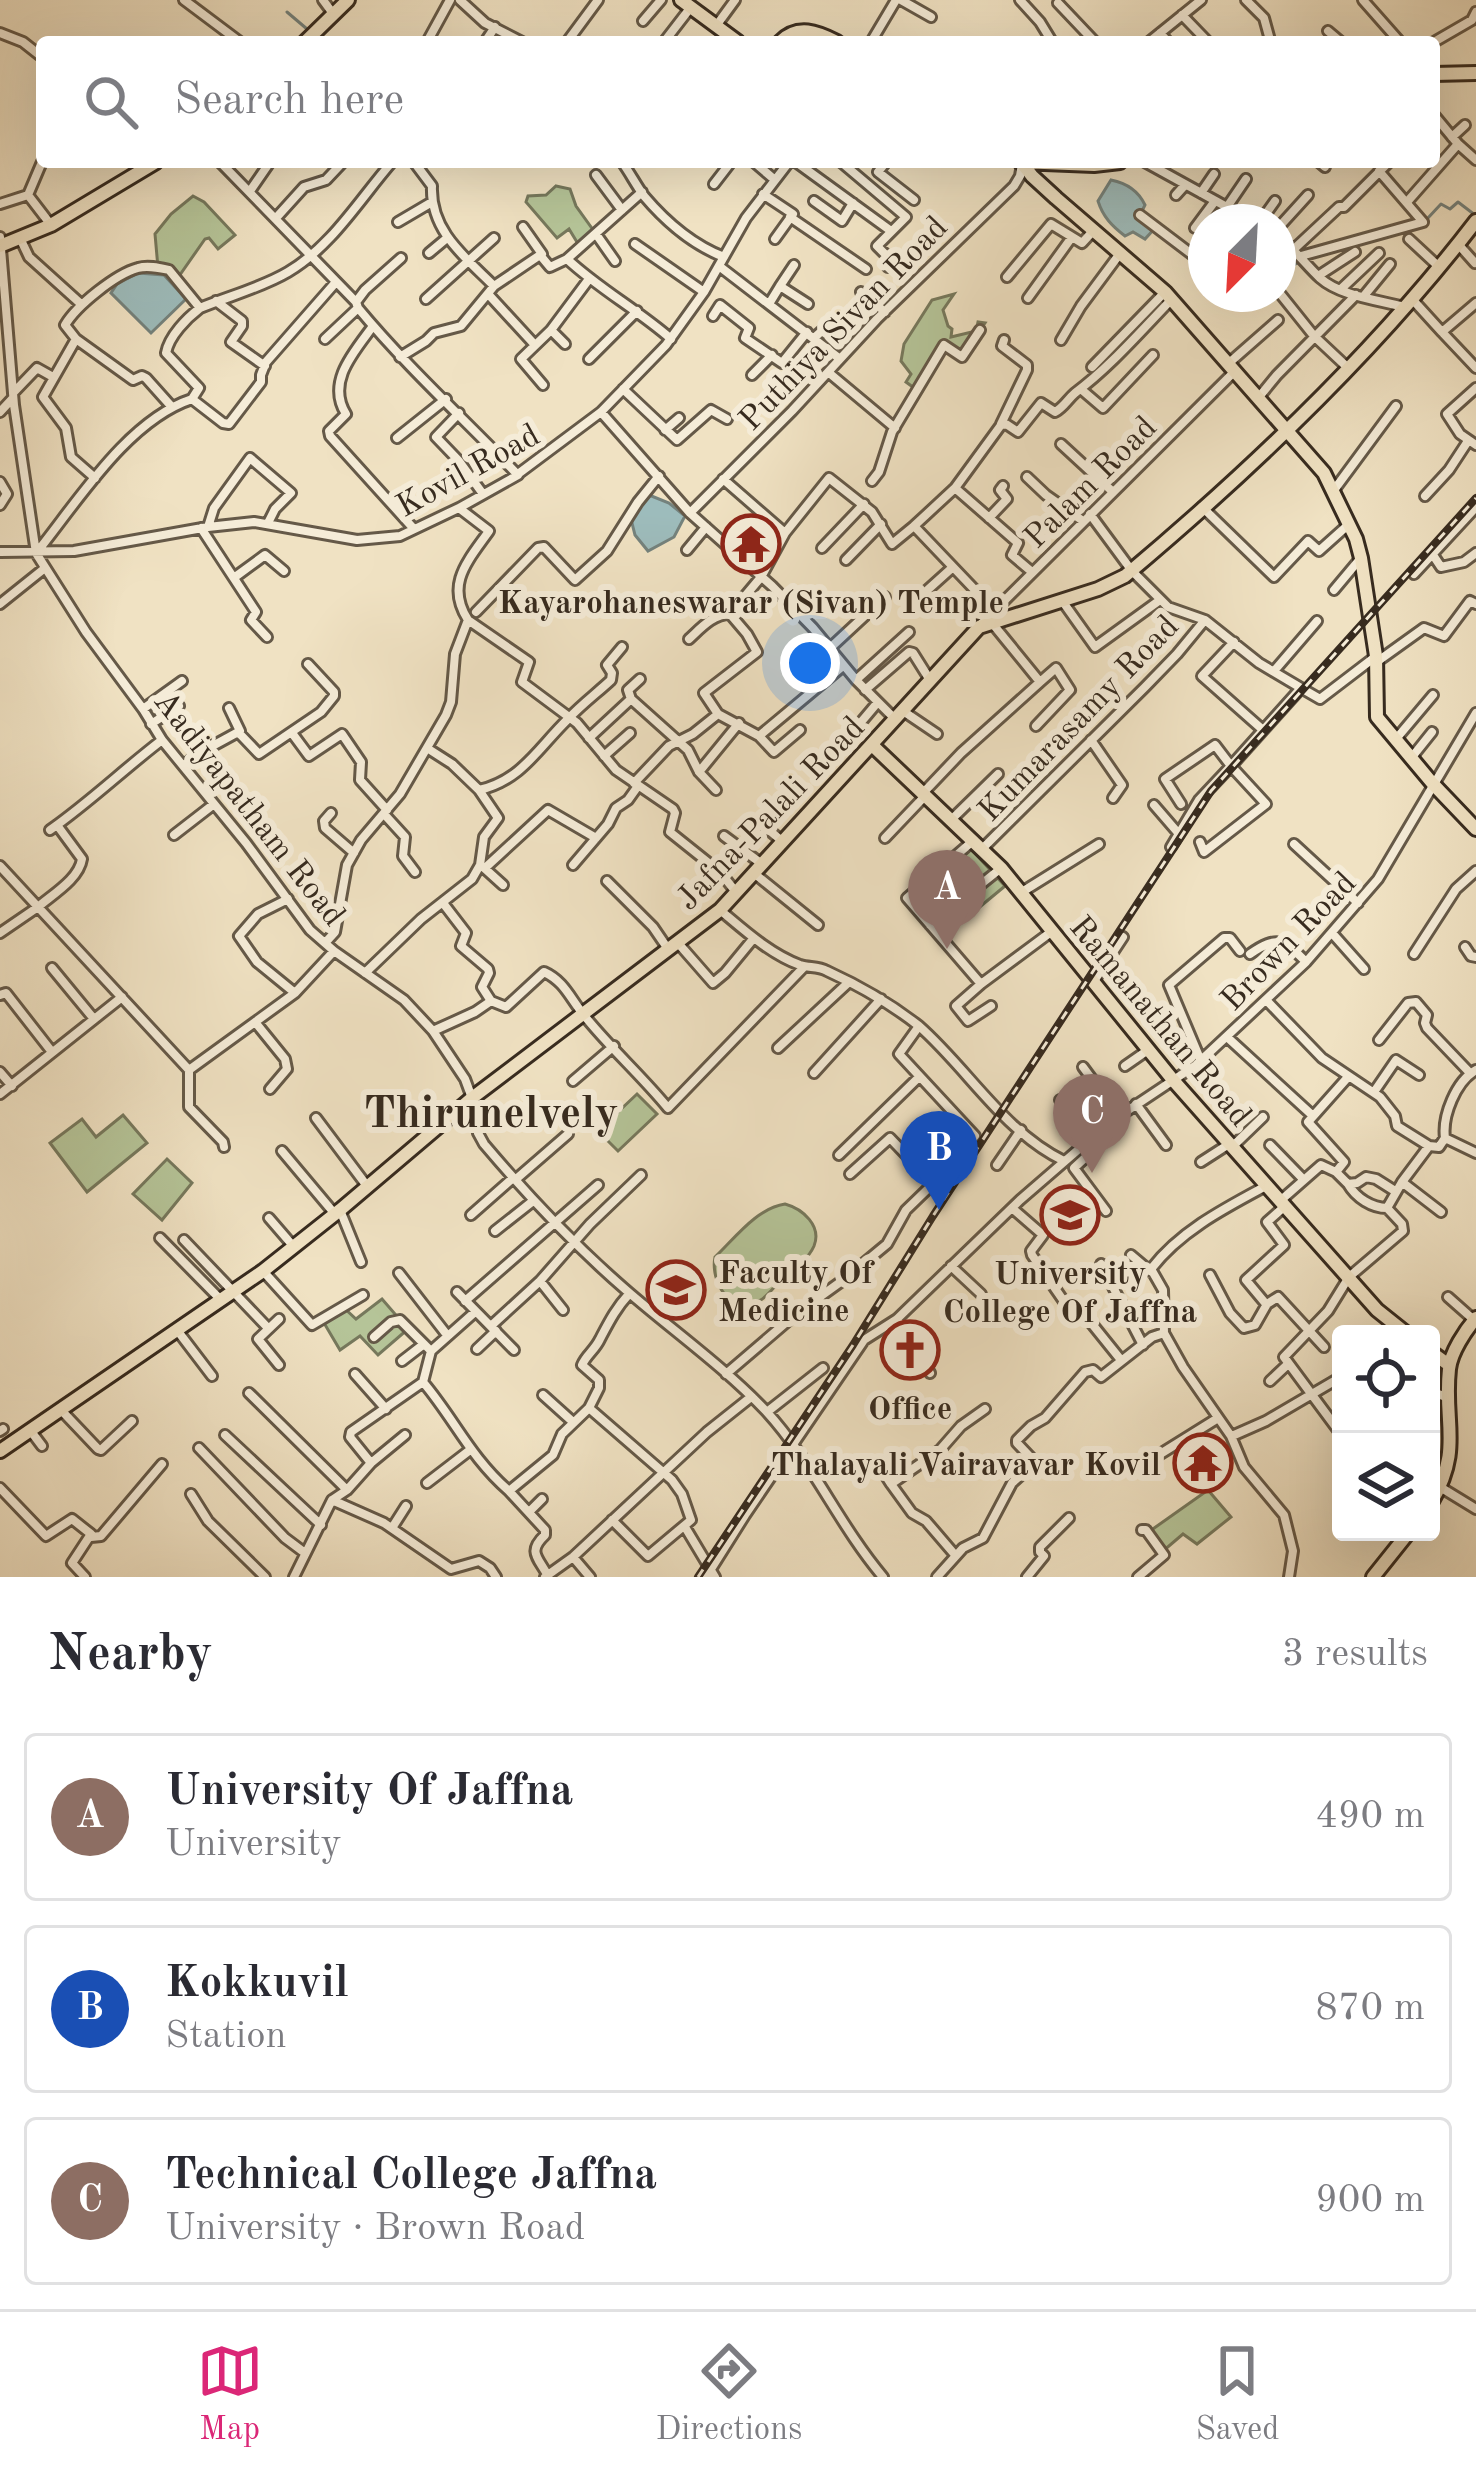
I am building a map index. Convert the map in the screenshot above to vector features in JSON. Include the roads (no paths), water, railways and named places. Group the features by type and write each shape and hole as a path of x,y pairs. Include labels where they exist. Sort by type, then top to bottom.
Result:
{"main road":[{"path":"311,36 349,0"},
{"path":"686,4 730,36"},
{"path":"787,36 806,30 822,36"},
{"path":"1440,74 1476,73"},
{"path":"0,246 51,225 145,168"},
{"path":"1026,168 1169,295 1288,430 1334,490 1361,558 1376,659 1377,717 1476,830"},
{"name":"Jafna-Palali Road","path":"0,1450 262,1271 472,1098 720,910 988,619 1062,600 1118,581 1132,571 1288,430 1408,302 1476,221"},
{"name":"Ramanathan Road","path":"872,746 1001,868 1173,1080 1377,1310 1396,1325"},
{"path":"1440,1388 1475,1319"},
{"path":"1440,1358 1449,1365"},
{"path":"1440,1410 1450,1457 1440,1481"},
{"path":"1373,1577 1402,1541"}],"street":[{"path":"184,0 232,36"},
{"path":"322,0 334,15"},
{"path":"430,36 450,0"},
{"path":"460,0 485,22 512,36"},
{"path":"571,36 598,0"},
{"path":"643,21 661,0"},
{"path":"716,26 736,0"},
{"path":"875,36 898,0 932,17"},
{"path":"1020,0 1049,36"},
{"path":"1156,36 1202,0"},
{"path":"1246,0 1264,18 1269,36"},
{"path":"1363,0 1395,36"},
{"path":"1058,3 1089,36"},
{"path":"667,36 686,4"},
{"path":"1440,39 1472,20 1476,12"},
{"path":"1182,15 1202,36"},
{"path":"489,36 496,27"},
{"path":"1328,31 1334,36"},
{"path":"0,33 36,52"},
{"path":"1160,33 1163,36"},
{"path":"1440,121 1476,160"},
{"path":"1440,159 1465,125"},
{"path":"0,204 28,195 39,168"},
{"path":"226,168 312,255 400,357 518,475 459,508 488,531 462,571 456,591 460,608 529,662 522,682 569,717 616,770 673,809 670,832 720,872 737,893"},
{"path":"250,191 267,168"},
{"path":"276,218 304,187 326,179 337,168"},
{"path":"36,553 104,466 171,406 192,399 199,388 166,353 191,314 275,279 312,255 333,236 383,168"},
{"path":"418,168 432,186 442,232 535,345"},
{"path":"626,168 642,192 694,243 840,359"},
{"path":"714,184 726,168"},
{"path":"761,168 775,179"},
{"name":"Kovil Road","path":"0,553 74,551 254,522 357,540 400,536 459,508 518,475 601,412 671,339 763,194 787,168"},
{"path":"802,168 891,231"},
{"path":"848,168 906,218 878,246 893,262 888,267"},
{"path":"868,184 881,168"},
{"name":"Puthiya Sivan Road","path":"690,513 969,226 1014,186 1020,168"},
{"path":"1155,168 1221,204"},
{"path":"1297,252 1327,217 1344,207 1382,168"},
{"path":"1406,202 1433,168"},
{"path":"1297,252 1423,221 1379,171"},
{"path":"878,172 914,200"},
{"path":"1201,193 1214,174"},
{"path":"596,176 622,210"},
{"path":"1229,204 1246,178"},
{"path":"1176,195 1185,185"},
{"path":"524,227 550,267 567,259 642,192"},
{"path":"763,194 793,214 775,239"},
{"path":"28,195 51,225"},
{"path":"1296,208 1307,195"},
{"path":"814,201 842,221 853,203"},
{"path":"398,222 432,202"},
{"path":"1140,214 1188,251"},
{"path":"790,217 866,269"},
{"path":"1007,277 1051,224 1082,243 1094,230"},
{"path":"596,234 615,261"},
{"name":"Aadiyapatham Road","path":"0,237 13,396 36,553 86,632 162,740 310,930 404,1000 433,1031 465,1078 478,1133 514,1179 572,1243 767,1412 794,1444 881,1576"},
{"path":"1028,298 1072,237"},
{"path":"20,238 29,257 81,304"},
{"path":"429,253 447,238"},
{"path":"426,299 494,238"},
{"path":"1409,239 1439,267"},
{"path":"635,244 704,292"},
{"path":"1458,244 1474,263"},
{"path":"1061,340 1121,252"},
{"path":"1297,252 1324,282 1360,296 1408,302 1476,368"},
{"path":"1318,276 1355,252"},
{"path":"1341,289 1379,253"},
{"path":"400,357 434,332 460,326 491,291 543,255"},
{"path":"326,339 365,290 401,258"},
{"path":"567,259 671,339"},
{"path":"1258,398 1314,336 1390,264"},
{"path":"769,304 794,265"},
{"path":"171,406 146,378 133,380 76,339 65,325 81,304 139,268 164,267 200,308"},
{"path":"543,386 521,362 523,356 589,279"},
{"path":"192,399 230,424 261,382 265,366 336,282"},
{"path":"780,286 808,304"},
{"path":"861,292 885,312"},
{"path":"1092,368 1169,295"},
{"path":"1001,425 1018,431 1039,404 1059,411 1169,295"},
{"path":"216,301 242,321 231,342 265,366"},
{"path":"1442,332 1476,303"},
{"path":"713,316 720,305 749,328 745,338 782,363 805,327"},
{"path":"589,359 638,311"},
{"path":"1295,312 1347,367"},
{"name":"Palam Road","path":"988,619 1278,320"},
{"path":"374,326 339,383 338,400 346,414 329,436 414,529"},
{"path":"805,327 824,329"},
{"path":"550,330 565,344"},
{"path":"872,481 895,428 944,345 962,357 980,330"},
{"path":"76,339 43,397 66,428 70,457 95,478"},
{"path":"730,614 829,478 864,504 892,544 955,488 1001,425 1028,370 1028,365 1002,346 1004,340"},
{"path":"752,375 772,355"},
{"path":"1082,390 1103,408 1154,355"},
{"path":"0,412 38,368 53,377"},
{"path":"828,372 895,428"},
{"path":"1425,496 1472,443 1447,414 1476,388"},
{"path":"623,389 678,440 714,405 727,419"},
{"path":"398,438 446,399"},
{"path":"1334,490 1396,406"},
{"path":"459,412 436,437 483,494"},
{"path":"601,412 690,513 761,577 878,703 937,734"},
{"path":"664,430 679,418"},
{"path":"1060,444 1113,492"},
{"path":"267,637 251,620 256,612 205,527 250,458 291,493 268,523"},
{"path":"1301,470 1313,460"},
{"path":"325,943 335,932 347,865 361,840 400,794 451,703 455,653 472,616 538,548 544,547 575,580 607,550 659,476"},
{"path":"1027,477 1046,496 1086,518 1168,607 1205,620 1321,699 1424,628 1444,637 1470,601 1476,604"},
{"path":"723,479 785,533"},
{"path":"0,482 7,494 0,506"},
{"path":"989,518 1007,499 1000,490 1003,486"},
{"path":"955,488 1018,544 1012,555 1032,572"},
{"path":"822,548 864,504"},
{"path":"1202,507 1274,577 1308,541 1319,551 1349,524"},
{"path":"1414,574 1475,510"},
{"path":"846,560 881,524"},
{"path":"914,526 952,566 1040,682"},
{"path":"687,550 706,527"},
{"path":"1433,555 1441,567 1464,562 1476,553"},
{"path":"235,577 265,554 284,571"},
{"path":"1334,590 1361,558"},
{"path":"923,594 952,566"},
{"path":"0,604 45,568"},
{"path":"796,659 827,646 885,597"},
{"path":"1062,600 1095,647 1160,599"},
{"path":"689,639 710,620 730,614 757,652 704,693 718,714 759,736 774,752 798,736"},
{"name":"Kumarasamy Road","path":"930,925 907,898 979,844 1091,740 1205,620"},
{"path":"1274,671 1317,621"},
{"path":"856,680 909,632"},
{"path":"1234,642 1202,676 1263,730"},
{"path":"622,647 607,665 612,673 688,750 699,772 716,790"},
{"path":"865,690 909,652 930,680"},
{"path":"238,732 259,754 320,712 334,692 308,664"},
{"path":"759,736 843,666"},
{"path":"885,838 961,753 1055,668 1070,690 1036,726"},
{"path":"478,790 516,775 611,680 612,673"},
{"path":"589,738 640,679"},
{"path":"143,709 182,681"},
{"path":"1171,847 1199,800 1301,688"},
{"path":"1396,739 1432,695"},
{"path":"846,740 878,703"},
{"path":"151,724 179,706"},
{"path":"229,708 238,732"},
{"name":"Brown Road","path":"794,1444 864,1340 898,1319 1095,1135 1201,1061 1306,962 1378,879 1476,713"},
{"path":"573,865 669,746 718,714"},
{"path":"699,772 739,723"},
{"path":"184,765 238,732"},
{"path":"1411,758 1432,732"},
{"path":"292,733 309,755 342,734 362,762 360,781 405,837 403,856 415,872"},
{"path":"604,756 631,733"},
{"path":"0,932 38,907 82,865 82,859 54,828 162,740"},
{"path":"1091,740 1122,784 1113,798"},
{"path":"1180,804 1165,779 1214,744 1265,804 1204,852 1200,842"},
{"path":"427,748 452,764 498,818 484,837 482,867"},
{"path":"952,819 998,774"},
{"path":"174,835 214,804"},
{"path":"1154,805 1179,834"},
{"path":"365,974 384,952 548,811 596,838"},
{"path":"332,813 324,821 325,828 354,854"},
{"path":"758,821 783,842"},
{"path":"724,836 818,926"},
{"path":"1022,892 1099,844"},
{"path":"1294,844 1358,904"},
{"path":"0,866 189,1070 189,1107 224,1147"},
{"path":"482,867 503,885"},
{"path":"981,984 930,925 1001,868"},
{"path":"1414,954 1456,890 1476,871"},
{"path":"608,881 713,983 754,939"},
{"path":"288,899 258,914 239,936 257,962 295,993"},
{"path":"442,903 466,933 461,946 488,969 482,986 491,1001 506,1007 544,972 556,978 668,1108 804,967"},
{"path":"720,910 754,939 804,967 814,966 849,982 919,1026 999,1111 1064,1161"},
{"path":"991,1006 968,1022 953,1002 1052,931"},
{"path":"1332,933 1364,969"},
{"path":"1094,981 1123,937"},
{"path":"1201,1061 1169,985 1224,938 1245,953 1278,941 1306,962"},
{"path":"1465,947 1476,956"},
{"path":"189,1070 295,993 334,951"},
{"path":"52,968 94,1019"},
{"path":"778,1048 849,982"},
{"path":"0,995 6,993 52,1052"},
{"path":"0,1094 122,998"},
{"path":"814,1073 881,999"},
{"path":"1267,1000 1322,1058 1374,1092 1395,1116 1397,1126 1439,1147 1445,1138 1445,1119 1465,1076 1473,1071 1427,1028 1427,1015 1416,1002 1408,1003 1379,1040"},
{"path":"433,1031 491,1001"},
{"path":"255,1022 285,1059 287,1069 270,1089"},
{"path":"726,1374 886,1244 906,1210 975,1136 899,1054 919,1026"},
{"path":"1227,1037 1312,1114"},
{"path":"572,1081 614,1046"},
{"path":"1126,1066 1149,1049"},
{"path":"1374,1092 1396,1060 1419,1075"},
{"path":"1083,1067 1119,1116"},
{"path":"0,1072 11,1086"},
{"path":"1336,1172 1344,1162 1309,1126 1312,1114 1348,1077"},
{"path":"838,1155 918,1078"},
{"path":"1060,1100 1101,1143 1074,1168 1106,1210"},
{"path":"1136,1104 1166,1144"},
{"path":"1201,1162 1231,1145 1263,1117"},
{"path":"316,1118 368,1187"},
{"path":"932,1145 959,1120"},
{"path":"997,1165 1021,1130"},
{"path":"471,1214 568,1134"},
{"path":"850,1174 890,1138 934,1184"},
{"path":"1445,1138 1476,1153"},
{"path":"1270,1145 1303,1179"},
{"path":"1388,1208 1430,1146"},
{"path":"282,1151 338,1213 361,1262"},
{"path":"1267,1304 1246,1280 1284,1245 1267,1222 1321,1165 1336,1172 1354,1194 1388,1208 1402,1224 1403,1231 1349,1277 1328,1311 1283,1357 1340,1433"},
{"path":"477,1349 641,1175"},
{"path":"1348,1184 1366,1177 1395,1192"},
{"path":"1402,1182 1441,1212"},
{"path":"464,1301 598,1185"},
{"path":"1152,1272 1160,1258 1198,1226 1266,1186"},
{"path":"496,1231 533,1201"},
{"path":"1012,1208 1042,1235 1032,1255 1074,1316 1084,1314 1121,1360"},
{"path":"269,1217 294,1246"},
{"path":"160,1238 221,1300"},
{"path":"184,1240 268,1328"},
{"path":"1130,1255 1152,1272 1163,1291 1165,1333 1183,1367 1232,1436 1244,1467 1284,1515 1293,1551 1289,1577"},
{"path":"1100,1264 1143,1345"},
{"path":"951,1266 981,1294"},
{"path":"262,1271 312,1325 363,1294"},
{"path":"399,1273 447,1335"},
{"path":"1210,1275 1229,1313 1244,1328 1255,1325 1267,1304 1278,1297 1324,1347"},
{"path":"540,1281 563,1310"},
{"path":"457,1292 514,1350"},
{"path":"508,1491 554,1455 562,1434 596,1398 599,1380 582,1360 629,1294"},
{"path":"1448,1298 1475,1319"},
{"path":"402,1361 475,1312"},
{"path":"279,1318 258,1340 279,1365"},
{"path":"898,1319 930,1373"},
{"path":"374,1337 400,1320 428,1347"},
{"path":"177,1330 212,1376"},
{"path":"938,1577 956,1556 982,1538 1012,1483 1033,1464 1017,1440 1045,1418 1085,1372 1093,1370 1102,1377 1152,1337 1165,1333"},
{"path":"370,1463 350,1435 423,1382 428,1347"},
{"path":"1270,1381 1288,1364"},
{"path":"767,1412 823,1368"},
{"path":"355,1374 386,1409"},
{"path":"423,1382 481,1466 544,1531 534,1551 547,1576 751,1397"},
{"path":"1232,1436 1332,1382"},
{"path":"249,1393 347,1490"},
{"path":"543,1395 573,1421"},
{"path":"589,1408 672,1480 691,1520 648,1556 612,1520"},
{"path":"891,1484 940,1450 985,1409"},
{"path":"61,1410 101,1450 131,1421"},
{"path":"1141,1466 1218,1418"},
{"path":"30,1430 42,1447"},
{"path":"225,1435 321,1525"},
{"path":"295,1577 332,1501 405,1435"},
{"path":"710,1575 794,1444"},
{"path":"199,1448 304,1552"},
{"path":"427,1483 470,1450"},
{"path":"877,1462 912,1513 926,1521 956,1556"},
{"path":"91,1537 100,1537 162,1464"},
{"path":"0,1488 46,1536 72,1520 91,1537"},
{"path":"191,1494 208,1521 265,1577"},
{"path":"529,1512 542,1499"},
{"path":"1440,1499 1476,1509"},
{"path":"332,1501 392,1528 451,1569 479,1561 496,1577"},
{"path":"392,1528 406,1506"},
{"path":"1028,1577 1044,1556 1040,1547 1069,1518"},
{"path":"685,1527 710,1575"},
{"path":"1138,1577 1164,1555 1142,1530"},
{"path":"85,1577 72,1563 91,1537"},
{"path":"574,1557 590,1577"}],"water":[{"path":"1111,180 1131,188 1145,205 1140,215 1156,227 1145,239 1133,232 1125,236 1102,212 1098,201"},
{"path":"138,273 164,275 186,299 151,333 111,293 117,284"},
{"path":"649,495 685,516 674,537 648,551 635,535 631,519"}],"waterway":[{"path":"287,12 307,29"},
{"path":"1427,219 1441,204 1450,209 1458,202 1475,215"},
{"path":"1296,264 1310,257"}],"railway":[{"path":"698,1577 1211,791 1476,498"}],"place":[{"name":"Kayarohaneswarar (Sivan) Temple","path":"751,544"},
{"name":"University Of Jaffna","path":"947,949"},
{"name":"Technical College Jaffna","path":"1092,1173"},
{"name":"Kokkuvil","path":"939,1210"},
{"name":"University College Of Jaffna","path":"1070,1215"},
{"name":"Faculty Of Medicine","path":"676,1290"},
{"name":"Office","path":"910,1350"},
{"name":"Thalayali Vairavavar Kovil","path":"1203,1463"}],"district":[{"name":"Thirunelvely","path":"491,1111"}]}
